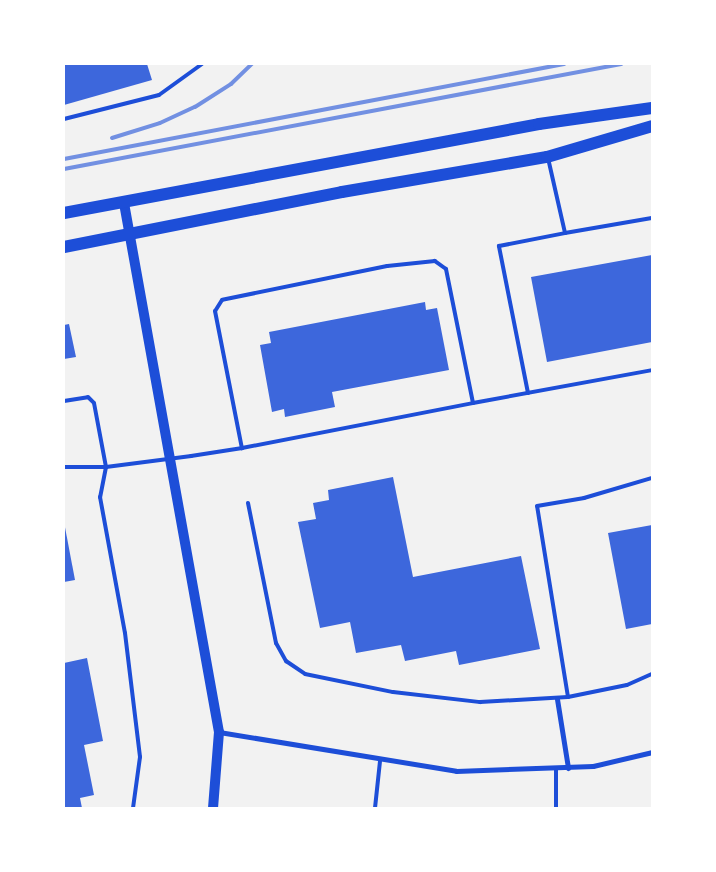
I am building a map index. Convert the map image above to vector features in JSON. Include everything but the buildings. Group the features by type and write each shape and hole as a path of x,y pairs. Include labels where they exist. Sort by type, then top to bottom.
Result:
{"main road":[{"path":"64,214 539,124 652,108"},
{"path":"64,247 342,192 547,157 652,126"},
{"path":"124,203 219,732 213,808"}],"street":[{"path":"557,699 568,768"},
{"path":"219,732 456,771 556,769 593,766 652,752"}],"lane":[{"path":"64,119 159,95 202,64"},
{"path":"547,157 565,233"},
{"path":"528,393 500,246 652,218"},
{"path":"242,448 215,311 222,300 387,266 435,261 446,269 473,403"},
{"path":"64,467 106,468 242,448 652,370"},
{"path":"64,401 88,397 94,403 106,468 100,497 125,633 140,757 134,808"},
{"path":"568,698 537,506 584,498 652,478"},
{"path":"248,503 276,643 294,668 305,674 393,692 480,702 568,698 627,684 652,674"},
{"path":"375,808 380,760"},
{"path":"556,769 556,808"}],"railway":[{"path":"112,138 160,123 195,107 231,84 252,64"},
{"path":"64,159 564,64"},
{"path":"64,169 621,64"}]}
